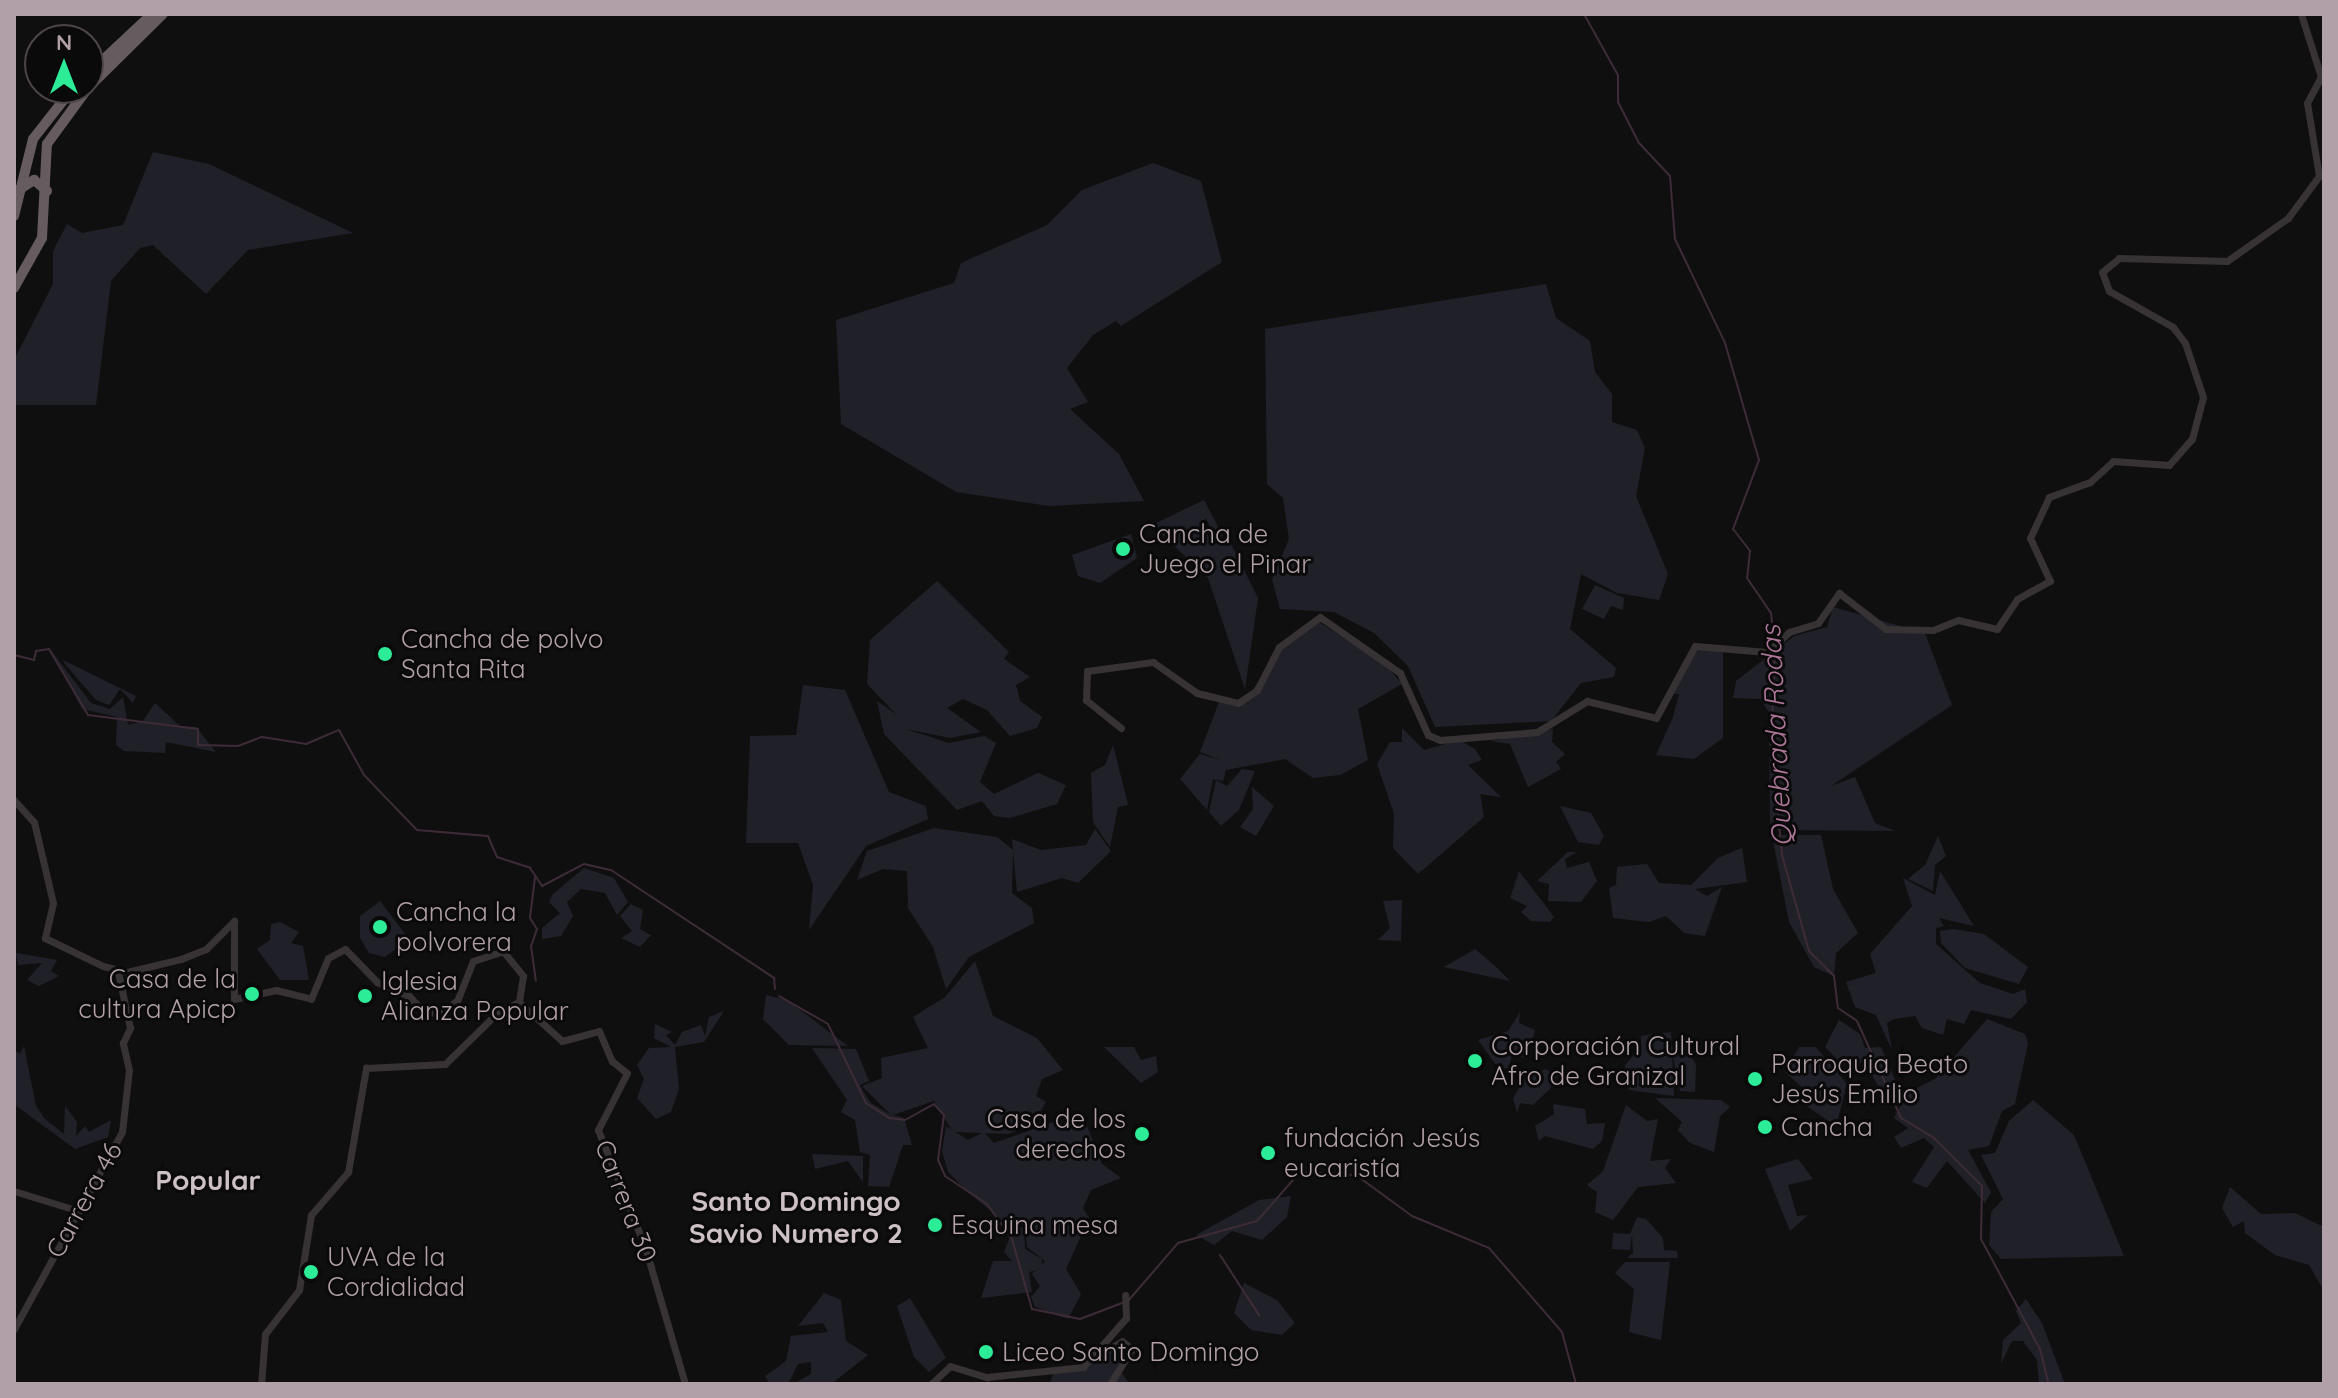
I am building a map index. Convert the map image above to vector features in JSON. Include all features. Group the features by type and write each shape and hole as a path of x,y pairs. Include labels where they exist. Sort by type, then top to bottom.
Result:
{"highway":[{"path":"104,59 153,14"},
{"path":"104,72 163,14"},
{"path":"14,216 40,124 58,104"},
{"path":"14,288 35,259 47,191 47,144 76,104"},
{"path":"19,191 34,180 47,191"},
{"path":"14,276 35,259"}],"street":[{"path":"1121,728 1086,700 1087,671 1153,662 1197,693 1238,703 1257,690 1279,647 1320,617 1400,673 1428,735 1440,740 1537,732 1587,701 1656,718 1695,646 1756,654 1818,623 1839,593 1886,629 1933,630 1958,620 1997,629 2017,599 2050,581 2030,538 2049,497 2090,482 2108,463 2157,469 2184,452 2203,409 2185,343 2173,327 2109,291 2102,272 2119,258 2227,261 2288,218 2319,176 2307,103 2321,77 2301,14"},
{"path":"14,800 25,809 53,903 45,938 118,972 181,959 215,942 234,921 234,999 276,990 304,1001 320,989 331,953 351,949 377,982 409,996 424,1012 449,1008 481,955 503,951 516,961 523,976 519,1002 497,1013 455,1058 436,1068 366,1068 348,1172 311,1215 299,1290 265,1334 261,1384"},
{"name":"Carrera 46","path":"14,1329 122,1132 129,1070 123,1043 130,1028 118,972"},
{"name":"Carrera 30","path":"519,1002 562,1041 599,1031 627,1077 600,1122 601,1143 645,1247 685,1384"},
{"path":"14,1191 79,1211"},
{"path":"1097,1356 1129,1303 1125,1295"},
{"path":"931,1384 950,1366 997,1377 1083,1367 1122,1341 1131,1344 1110,1384"}],"shaded area":[{"path":"153,152 209,164 353,233 248,250 206,294 153,245 140,248 111,281 96,405 14,405 14,360 53,284 53,251 67,224 82,233 123,225"},
{"path":"1153,163 1201,181 1222,262 1121,326 1116,321 1093,335 1067,368 1088,402 1070,409 1119,454 1144,501 1049,506 956,492 841,424 836,320 954,283 961,263 1047,225 1082,190"},
{"path":"1546,284 1556,318 1590,341 1595,372 1612,394 1612,422 1637,430 1645,448 1636,496 1668,574 1659,600 1617,593 1581,574 1570,629 1616,668 1614,677 1581,683 1551,721 1435,727 1408,666 1374,633 1334,612 1280,609 1272,579 1289,539 1283,498 1267,484 1265,329"},
{"path":"1204,500 1223,536 1215,539 1206,518 1200,524 1213,542 1229,540 1258,598 1245,689 1208,578 1152,525"},
{"path":"1131,534 1137,558 1100,583 1078,576 1072,555"},
{"path":"937,581 1009,652 1004,659 1030,677 1016,685 1020,701 1042,717 1037,728 1010,736 987,710 963,699 947,708 981,732 950,738 906,729 949,743 984,736 996,743 980,782 994,794 1038,773 1066,785 1057,804 1010,818 994,816 982,801 957,810 884,734 877,701 896,714 867,684 870,640"},
{"path":"1595,585 1624,598 1623,610 1611,606 1604,619 1582,609"},
{"path":"1833,607 1925,633 1952,705 1831,786 1855,777 1875,823 1895,831 1770,830 1769,712 1760,699 1733,698 1736,681 1794,636 1827,627"},
{"path":"1316,620 1387,666 1402,684 1358,709 1368,760 1340,775 1313,778 1285,759 1226,770 1223,781 1213,779 1207,810 1180,779 1200,754 1221,760 1200,752 1219,702 1245,702 1279,649"},
{"path":"57,644 63,660 136,696 133,703 120,689 109,705 96,700 64,663"},
{"path":"1697,647 1723,649 1723,738 1694,759 1656,755 1673,717 1679,694 1673,694"},
{"path":"50,649 91,703 110,709 123,697 128,725 143,721 155,703 180,726 196,727 216,752 166,742 165,753 124,751 116,745 117,717 82,709"},
{"path":"803,685 845,690 889,792 926,806 928,819 866,846 809,930 813,885 798,843 746,843 750,736 796,735"},
{"path":"1402,728 1424,750 1459,740 1475,749 1482,760 1468,765 1501,797 1480,794 1484,817 1418,874 1393,848 1394,814 1377,764 1390,742 1402,742"},
{"path":"1553,729 1552,742 1565,754 1556,762 1561,769 1528,787 1510,744 1490,741"},
{"path":"1113,745 1128,805 1118,807 1110,847 1093,822 1091,773 1105,765"},
{"path":"1242,769 1255,771 1239,810 1221,826 1209,812 1216,780 1227,786"},
{"path":"1252,787 1274,806 1256,836 1240,827 1253,809"},
{"path":"1560,806 1591,813 1604,836 1599,845 1578,842"},
{"path":"934,828 997,837 1013,850 1012,839 1041,850 1086,845 1095,829 1111,851 1078,883 1062,878 1017,892 1013,851 1012,893 1032,908 1034,923 969,957 946,989 933,947 908,908 907,871 883,869 857,880 867,851"},
{"path":"1772,835 1821,835 1833,889 1858,933 1836,953 1834,976 1814,967 1789,922"},
{"path":"1938,836 1946,856 1935,865 1933,891 1908,879 1925,865"},
{"path":"1742,848 1747,882 1695,889 1707,896 1722,887 1705,936 1684,933 1666,916 1649,922 1613,918 1609,888 1616,885 1617,867 1647,864 1659,883 1691,885 1718,858"},
{"path":"1568,852 1577,852 1565,859 1567,868 1589,862 1597,881 1581,902 1548,901 1549,884 1537,881"},
{"path":"584,868 614,878 628,902 617,915 605,893 581,889 567,902 573,916 561,936 542,939 542,928 560,913 549,902 553,894"},
{"path":"1519,871 1554,917 1550,922 1531,921 1521,912 1527,906 1510,898"},
{"path":"1940,871 1974,926 1939,918 1944,926 1936,928 1936,944 1980,983 2013,994 2025,989 2027,1002 2011,1019 1971,1010 1964,1024 1947,1019 1943,1035 1922,1028 1915,1016 1894,1019 1887,1023 1892,1050 1876,1015 1855,1007 1846,982 1876,973 1870,954 1912,906 1903,878 1935,895"},
{"path":"1402,900 1401,941 1378,940 1390,928 1383,901"},
{"name":"Cancha la polvorera","path":"380,901 409,939 385,957 369,953 360,938 360,916"},
{"path":"631,904 643,910 640,929 651,935 640,947 621,938 632,931 620,916"},
{"path":"280,922 299,932 291,943 303,946 309,980 280,980 257,949 270,940 271,924"},
{"path":"1953,929 1984,934 2028,967 2019,984 1965,968 1941,943 1940,931"},
{"path":"1475,949 1494,965 1510,981 1444,967"},
{"path":"16,953 57,960 51,971 59,976 39,986 27,980 42,963 18,965"},
{"path":"975,961 993,1016 1037,1038 1063,1070 1042,1079 1036,1096 1046,1102 1034,1124 1008,1134 953,1132 934,1101 893,1115 904,1118 912,1145 903,1145 889,1187 868,1186 870,1155 860,1152 855,1120 841,1112 847,1100 812,1048 856,1049 869,1081 860,1085 864,1093 871,1103 891,1115 862,1086 882,1078 881,1058 928,1048 913,1017 945,997"},
{"path":"766,995 787,1000 848,1046 789,1045 763,1019"},
{"path":"724,1011 704,1042 675,1047 679,1089 671,1112 656,1119 637,1098 644,1079 637,1065 649,1048 671,1047 654,1038 655,1024 672,1032 666,1035 675,1045 682,1032 701,1025 705,1036 709,1017"},
{"path":"1520,1012 1519,1023 1535,1030 1527,1058 1512,1056 1508,1068 1499,1069 1478,1040 1508,1031"},
{"path":"1987,1019 2025,1034 2028,1043 2015,1104 2002,1111 1989,1146 1968,1150 1991,1192 1985,1203 1947,1161 1927,1188 1912,1182 1934,1147 1924,1138 1901,1148 1894,1137 1908,1128 1894,1118 1907,1093 1935,1079"},
{"path":"1839,1020 1860,1034 1865,1048 1881,1047 1897,1084 1886,1101 1867,1066 1848,1057 1840,1062 1825,1047"},
{"path":"1671,1032 1674,1096 1629,1090 1625,1065 1641,1047 1641,1036"},
{"path":"24,1046 36,1106 45,1119 64,1134 65,1106 77,1122 76,1136 85,1126 89,1132 111,1120 108,1137 75,1149 15,1105 14,1050 20,1054"},
{"path":"1104,1047 1134,1047 1141,1060 1156,1056 1158,1072 1141,1083"},
{"path":"1799,1047 1816,1047 1847,1084 1836,1126 1795,1098 1803,1088 1785,1072"},
{"path":"1671,1048 1686,1050 1696,1064 1695,1092 1680,1091"},
{"path":"1546,1069 1557,1077 1550,1089 1533,1105 1520,1103 1517,1113 1513,1098 1526,1077"},
{"path":"1655,1098 1721,1100 1730,1107 1720,1116 1714,1152 1690,1143 1678,1130 1682,1122"},
{"path":"2033,1100 2074,1135 2124,1256 2001,1259 1989,1245 1991,1212 2003,1199 1981,1155 1995,1153 2009,1121"},
{"path":"1553,1104 1585,1109 1587,1124 1605,1123 1602,1141 1593,1149 1545,1136 1539,1141 1535,1126 1554,1114"},
{"path":"1626,1105 1647,1121 1658,1119 1650,1161 1671,1159 1665,1168 1676,1183 1638,1187 1613,1220 1595,1212 1597,1192 1587,1185 1603,1171"},
{"path":"1056,1121 1058,1129 1087,1126 1102,1164 1121,1178 1091,1190 1083,1208 1089,1218 1066,1269 1081,1294 1068,1319 1035,1307 1031,1297 1040,1286 1032,1274 1045,1261 1027,1247 1025,1224 1008,1225 969,1193 948,1172 942,1151 946,1126 968,1140 984,1132 994,1143"},
{"path":"812,1154 863,1156 863,1182 848,1161 815,1169"},
{"path":"1798,1159 1813,1179 1788,1185 1797,1216 1808,1215 1790,1231 1765,1169"},
{"path":"2230,1187 2261,1214 2295,1213 2324,1227 2324,1291 2309,1265 2275,1255 2245,1233 2244,1221 2233,1227 2222,1208"},
{"path":"1291,1196 1287,1217 1262,1240 1232,1231 1214,1245 1196,1235 1259,1200"},
{"path":"1637,1217 1646,1219 1663,1238 1664,1250 1677,1251 1678,1258 1627,1258 1633,1253 1632,1234 1630,1250 1612,1249 1613,1233 1630,1234"},
{"path":"1015,1224 1024,1228 1025,1249 1042,1259 1041,1269 1029,1272 1032,1292 981,1298 993,1261 1012,1261 1004,1252"},
{"path":"1625,1262 1670,1262 1661,1340 1629,1332 1634,1289 1615,1273"},
{"path":"1244,1283 1277,1300 1295,1323 1282,1335 1251,1330 1234,1313"},
{"path":"824,1293 841,1300 846,1341 868,1355 831,1384 793,1384 811,1374 811,1362 798,1364 788,1384 770,1384 765,1376 786,1361 791,1336 828,1332 823,1323 798,1326"},
{"path":"910,1298 946,1358 929,1372 914,1357 897,1306"},
{"path":"2026,1299 2042,1323 2065,1384 2039,1384 2037,1360 2023,1341 2012,1341 2001,1364 2003,1340 2021,1323 2016,1311"},
{"path":"1117,1343 1128,1347 1118,1368 1130,1384 1050,1384 1053,1374 1101,1359"}],"waterway":[{"name":"Quebrada Rodas","path":"1584,14 1618,75 1618,102 1639,143 1670,176 1675,239 1725,343 1759,460 1733,529 1750,551 1747,578 1771,613 1774,642"},
{"name":"Quebrada Rodas","path":"1775,648 1771,744 1782,855 1809,951 1834,976 1838,1008 1857,1021 1901,1118 1934,1138 1982,1186 1981,1239 2040,1349 2049,1384"},
{"path":"14,655 34,660 36,651 49,649 88,715 198,729 198,745 238,746 262,737 306,744 339,730 364,775 417,830 488,836 497,857 530,868 542,886 584,864 611,870 774,978 775,989"},
{"path":"535,877 530,918 537,929 531,946 536,981"},
{"path":"779,996 828,1024 866,1103 889,1118 905,1120 934,1104 944,1115 938,1160 945,1176 987,1204 1012,1239 1032,1309 1080,1319 1122,1303"},
{"path":"1128,1301 1178,1243 1257,1221 1300,1172 1356,1175 1412,1216 1489,1248 1562,1332 1576,1384"},
{"path":"1220,1255 1259,1315"}],"place":[{"name":"Cancha de Juego el Pinar","path":"1123,549"},
{"name":"Cancha de polvo Santa Rita","path":"385,654"},
{"name":"Cancha la polvorera","path":"380,927"},
{"name":"Casa de la cultura Apicp","path":"252,994"},
{"name":"Iglesia Alianza Popular","path":"365,996"},
{"name":"Corporación Cultural Afro de Granizal","path":"1475,1061"},
{"name":"Parroquia Beato Jesús Emilio","path":"1755,1079"},
{"name":"Cancha","path":"1765,1127"},
{"name":"Casa de los derechos","path":"1142,1134"},
{"name":"fundación Jesús eucaristía","path":"1268,1153"},
{"name":"Esquina mesa","path":"935,1225"},
{"name":"UVA de la Cordialidad","path":"311,1272"},
{"name":"Liceo Santo Domingo","path":"986,1352"}],"district":[{"name":"Popular","path":"208,1180"},
{"name":"Santo Domingo Savio Numero 2","path":"796,1217"}]}
